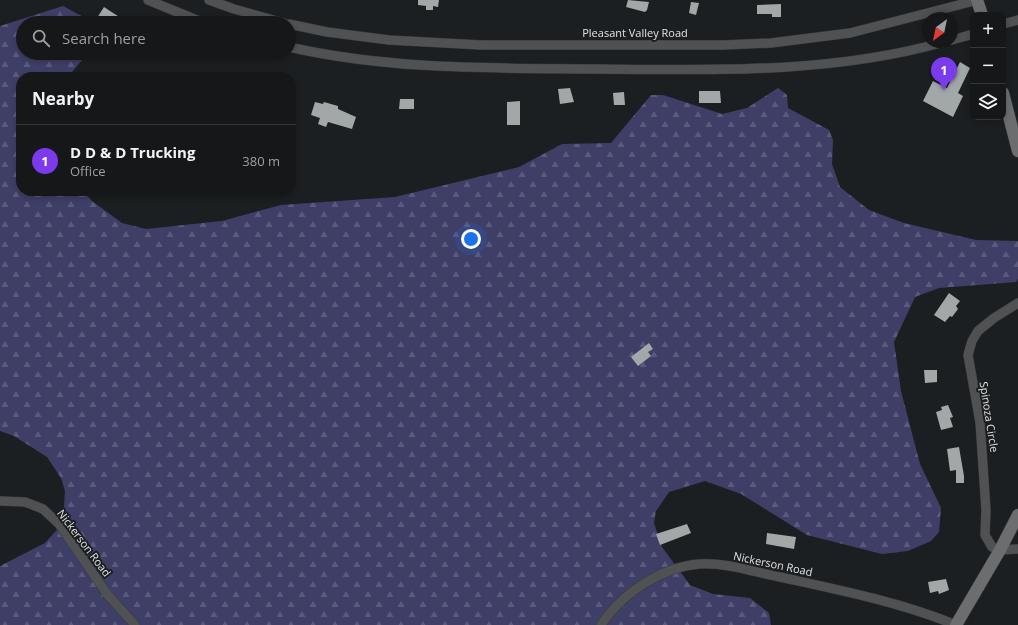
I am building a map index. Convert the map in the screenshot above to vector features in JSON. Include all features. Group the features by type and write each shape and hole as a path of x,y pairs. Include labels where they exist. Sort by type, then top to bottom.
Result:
{"street":[{"path":"148,0 187,16"},
{"path":"209,0 259,16"},
{"path":"978,0 981,12"},
{"name":"Pleasant Valley Road","path":"296,25 327,32 389,40 481,45 723,46 772,43 850,33 978,0"},
{"path":"1006,23 1018,20"},
{"path":"958,38 970,35"},
{"path":"296,48 357,60 409,66 447,68 635,69 772,68 818,65 891,54 922,47"},
{"path":"1006,101 1015,124 1018,151"},
{"name":"Spinoza Circle","path":"1000,550 992,547 985,535 986,510 980,422 968,355 972,341 978,330 1018,303"},
{"name":"Nickerson Road","path":"0,501 25,502 43,509 58,524 107,594 135,625"},
{"path":"956,625 1000,550 1018,515"},
{"path":"1000,550 1018,549"},
{"name":"Nickerson Road","path":"601,625 616,606 657,576 684,567 706,564 755,572 820,586 931,615 956,625"}],"green space":[{"path":"63,6 81,16 32,16"},
{"path":"16,21 16,60 82,60 72,72 16,72 16,196 88,196 122,223 146,229 222,221 281,205 395,197 519,167 562,144 611,143 651,95 663,95 722,114 747,108 778,88 787,95 788,108 829,130 833,140 832,164 840,187 869,210 904,223 976,240 1018,241 1018,279 1016,282 939,288 915,297 894,342 901,391 920,464 941,508 939,532 931,541 908,551 882,554 807,535 741,494 705,481 669,492 656,511 654,523 662,547 690,585 713,594 750,598 769,613 771,625 0,625 0,566 45,543 63,523 65,491 61,478 47,457 14,436 0,431 0,26"}],"building":[{"path":"418,0 439,0 438,7 433,6 433,10 426,10 426,6 418,5"},
{"path":"628,0 649,2 647,10 645,12 626,7"},
{"path":"691,2 699,3 696,15 689,13"},
{"path":"781,4 781,17 772,17 772,14 757,14 757,5"},
{"path":"104,7 118,16 98,16"},
{"path":"960,62 970,68 958,93 963,96 953,117 923,101 933,81 947,88"},
{"path":"570,88 574,102 560,104 558,89"},
{"path":"699,91 720,91 721,103 699,103"},
{"path":"624,92 625,105 614,105 613,93"},
{"path":"400,99 414,99 414,109 399,109"},
{"path":"520,101 520,125 507,125 507,102"},
{"path":"315,102 323,104 324,102 338,106 338,109 356,117 352,129 328,122 326,127 318,124 320,118 311,115"},
{"path":"949,293 960,301 956,306 958,309 952,317 950,316 945,322 934,315"},
{"path":"649,343 653,349 648,352 651,356 638,366 631,357"},
{"path":"924,370 937,370 937,382 925,383"},
{"path":"948,405 953,417 950,418 953,427 941,430 936,412 942,410 941,407"},
{"path":"959,447 964,483 956,483 956,470 950,471 947,449"},
{"path":"687,524 691,533 660,545 656,534"},
{"path":"767,533 796,537 794,549 766,544"},
{"path":"946,579 949,590 939,594 938,591 930,593 928,582"}],"place":[{"name":"D D & D Trucking","path":"944,90"}]}
